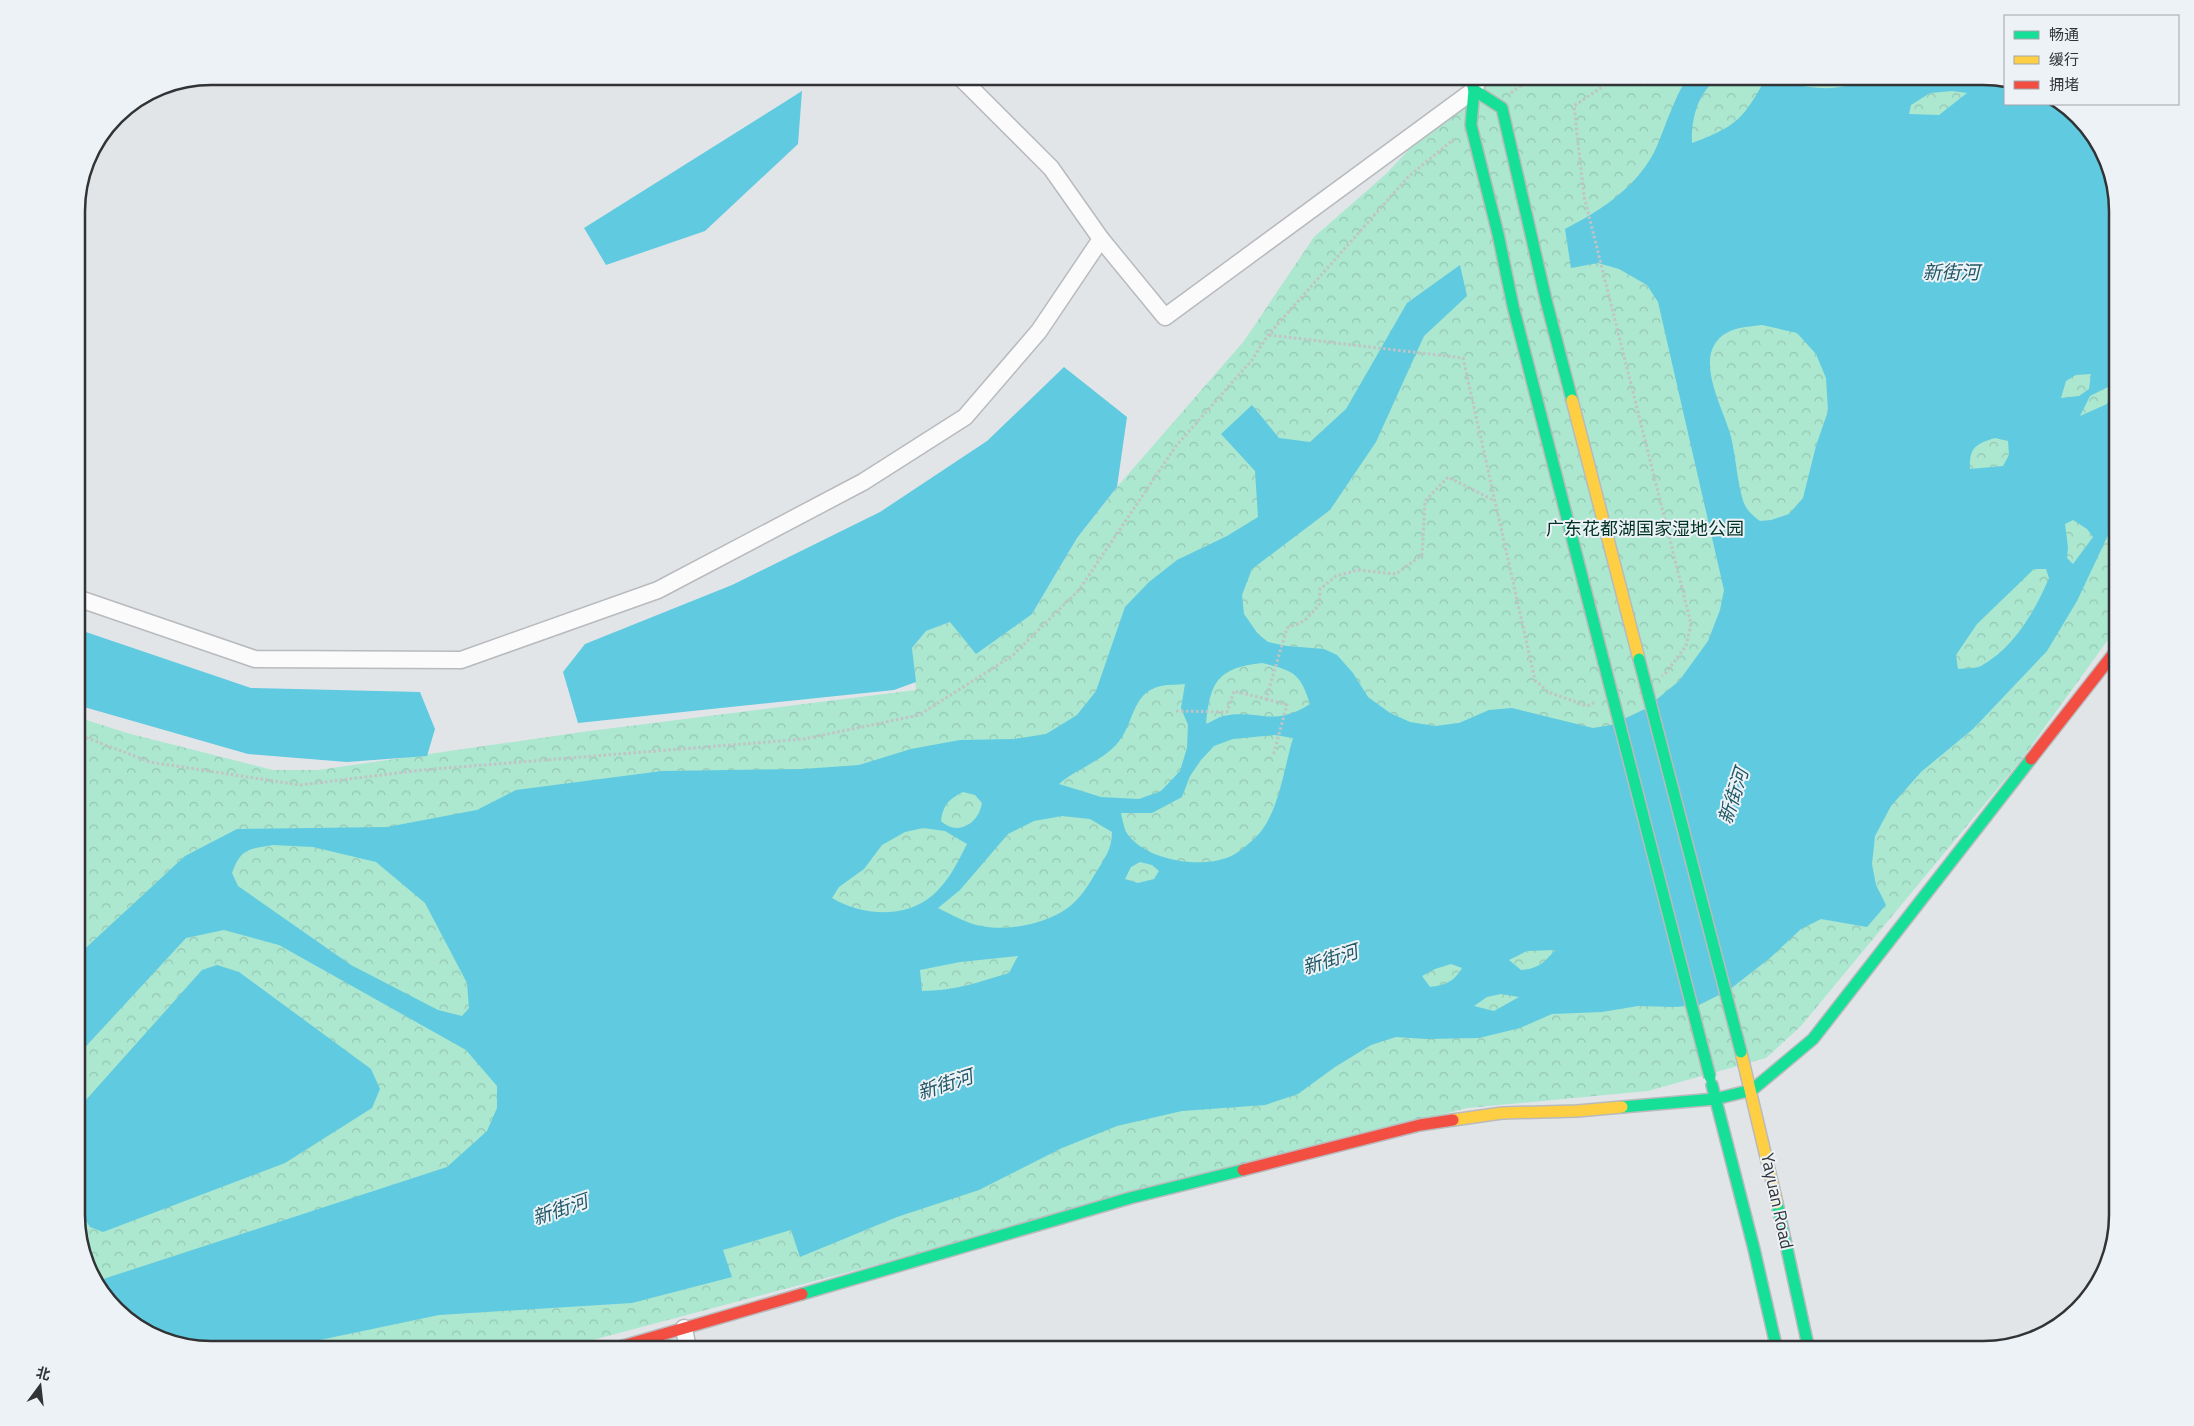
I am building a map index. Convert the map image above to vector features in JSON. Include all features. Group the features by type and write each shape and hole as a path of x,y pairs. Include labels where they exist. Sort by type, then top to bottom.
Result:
{"main road":[{"name":"Yayuan Road","path":"1475,85 1471,126 1498,234 1513,306 1761,1276 1775,1341"},
{"path":"1479,85 1497,105"},
{"name":"Yayuan Road","path":"1497,105 1502,108 1546,300 1752,1090 1807,1341"},
{"path":"640,1341 1130,1198 1420,1125 1449,1119 1502,1113 1576,1111 1715,1100 1752,1090 1813,1039 2109,660"}],"street":[{"path":"968,85 1051,168 1100,239 1165,317 1470,85"},
{"path":"85,601 255,659 461,660 658,590 863,482 965,417 1039,331 1100,239"},
{"path":"684,1328 686,1341"}],"path":[{"path":"1497,105 1523,85"},
{"path":"1605,85 1574,106 1584,196 1609,296"},
{"path":"85,737 150,762 300,785 422,770 804,739 919,715 1012,656 1079,590 1176,446 1252,360 1268,335 1409,176 1471,126"},
{"path":"1268,335 1441,356"},
{"path":"1266,698 1287,628 1304,621 1319,605 1320,589 1336,576 1358,570 1396,574 1422,555 1425,501 1448,478 1495,501"},
{"path":"1176,711 1227,712 1234,691 1287,705 1273,756"}],"green space":[{"name":"广东花都湖国家湿地公园","path":"1470,85 2000,86 2004,87 2004,105 2053,106 2078,128 2096,155 2105,178 2109,211 2109,638 2018,764 1801,1026 1766,1058 1648,1091 1467,1108 589,1341 194,1340 170,1334 141,1320 111,1292 98,1271 92,1256 85,1224 85,720 127,733 273,770 318,770 582,732 916,690 912,648 926,631 950,622 1032,614 1077,538 1117,487 1244,341 1314,237 1386,174"}],"water":[{"name":"新街河","path":"1683,85 1710,85 1702,96 1695,114 1692,143 1720,131 1738,119 1752,102 1762,85 1796,85 1817,88 1847,85 2000,86 2004,87 2004,105 2051,105 2066,116 2088,141 2105,178 2109,211 2109,386 2090,396 2080,416 2107,404 2109,398 2109,533 2077,601 2047,651 1973,729 1921,772 1891,806 1875,836 1872,864 1876,885 1886,905 1867,927 1821,919 1801,929 1770,958 1729,990 1699,1005 1675,1007 1638,1006 1602,1012 1552,1014 1520,1028 1479,1038 1426,1039 1396,1037 1371,1045 1335,1067 1298,1094 1265,1105 1182,1111 1117,1126 1062,1148 979,1190 897,1217 800,1257 791,1230 723,1250 732,1277 632,1303 439,1315 315,1341 211,1341 178,1337 155,1328 134,1315 111,1292 103,1279 447,1167 487,1131 497,1108 497,1086 466,1050 279,945 224,930 186,938 85,1047 85,949 185,856 237,829 387,827 477,810 516,790 662,771 803,769 859,765 911,749 960,740 1014,739 1046,734 1077,715 1096,691 1125,607 1149,582 1177,560 1227,536 1258,517 1255,471 1221,434 1252,405 1279,438 1310,442 1346,409 1407,303 1460,265 1467,296 1424,336 1376,442 1330,510 1252,569 1242,595 1244,614 1258,634 1268,642 1287,646 1324,649 1337,655 1353,673 1368,697 1390,713 1410,722 1435,726 1459,723 1489,710 1512,708 1593,728 1611,725 1645,709 1679,681 1708,641 1720,610 1724,590 1658,302 1647,285 1619,269 1598,263 1571,268 1565,229 1606,205 1641,173 1657,146","holes":["1952,91 1967,93 1939,115 1909,114 1911,105 1930,93","1762,325 1797,333 1816,354 1826,378 1828,411 1816,446 1803,498 1789,514 1771,520 1760,521 1746,508 1743,501 1731,437 1714,389 1710,363 1712,351 1721,336 1738,328","2091,374 2089,389 2079,396 2061,398 2066,381 2076,375","1995,438 2008,441 2009,455 2003,466 1970,469 1972,451 1983,442","2073,520 2087,529 2093,537 2073,564 2067,558 2068,547 2065,524","2034,569 2046,569 2049,578 2037,603 2022,628 2004,649 1981,666 1973,668 1958,669 1956,655 1977,624","1262,663 1288,671 1299,679 1310,704 1286,715 1236,714 1223,716 1206,724 1210,697 1214,687 1219,679 1235,669","1185,684 1181,708 1188,725 1187,748 1180,771 1161,791 1139,799 1101,797 1059,784 1103,756 1116,745 1127,728 1138,702 1144,695 1161,686","1275,735 1293,738 1276,802 1258,835 1235,854 1208,862 1176,860 1161,856 1135,842 1126,832 1121,813 1152,813 1182,797 1190,776 1214,746 1233,739","963,792 975,795 982,803 977,816 967,826 954,828 941,821 945,807 954,797","1062,816 1090,819 1112,832 1111,844 1107,854 1089,885 1073,904 1054,916 1023,926 1001,928 970,923 938,908 960,890 1008,834 1034,821","923,828 945,831 967,844 952,871 938,890 922,903 910,908 897,911 870,911 844,904 832,898 839,887 864,869 882,845 905,832","273,845 313,847 376,862 425,903 467,983 469,1008 462,1016 438,1010 351,965 238,886 232,873 235,865 243,854 252,849","1140,862 1152,865 1159,871 1154,879 1138,883 1125,879 1131,867","1555,950 1541,964 1521,970 1509,960 1527,951","1018,956 1009,973 966,985 922,991 920,970 960,962","1451,964 1462,968 1456,977 1440,985 1430,987 1422,976","1501,994 1519,997 1494,1011 1474,1006 1487,997"]},
{"path":"802,91 798,144 705,231 606,265 584,228"},
{"path":"1064,367 1127,417 1117,487 1077,538 1032,614 976,654 950,622 926,631 912,648 916,682 894,690 578,723 563,672 585,644 732,585 880,512 987,441"},
{"path":"85,632 251,688 420,692 435,729 427,756 347,762 248,754 85,707"},
{"path":"217,965 239,972 371,1069 380,1089 372,1108 285,1163 103,1232 90,1227 85,1219 85,1101 202,970"}],"traffic: fast":[{"path":"1473,85 1474,90 1471,125 1498,234 1513,306 1604,663"},
{"path":"1474,90 1502,108 1546,300 1572,400"},
{"path":"1639,659 1741,1052"},
{"path":"1604,663 1710,1077"},
{"path":"1622,1107 1715,1099 1752,1090 1813,1039 2031,759"},
{"path":"1712,1085 1754,1249 1775,1341"},
{"path":"802,1294 1130,1198 1243,1170"},
{"path":"1777,1203 1807,1341"}],"traffic: slow":[{"path":"1572,400 1639,659"},
{"path":"1741,1052 1777,1203"},
{"path":"1453,1120 1502,1113 1577,1111 1622,1107"}],"traffic: jam":[{"path":"2031,759 2109,659"},
{"path":"1243,1170 1420,1125 1453,1120"},
{"path":"640,1341 802,1294"}]}
